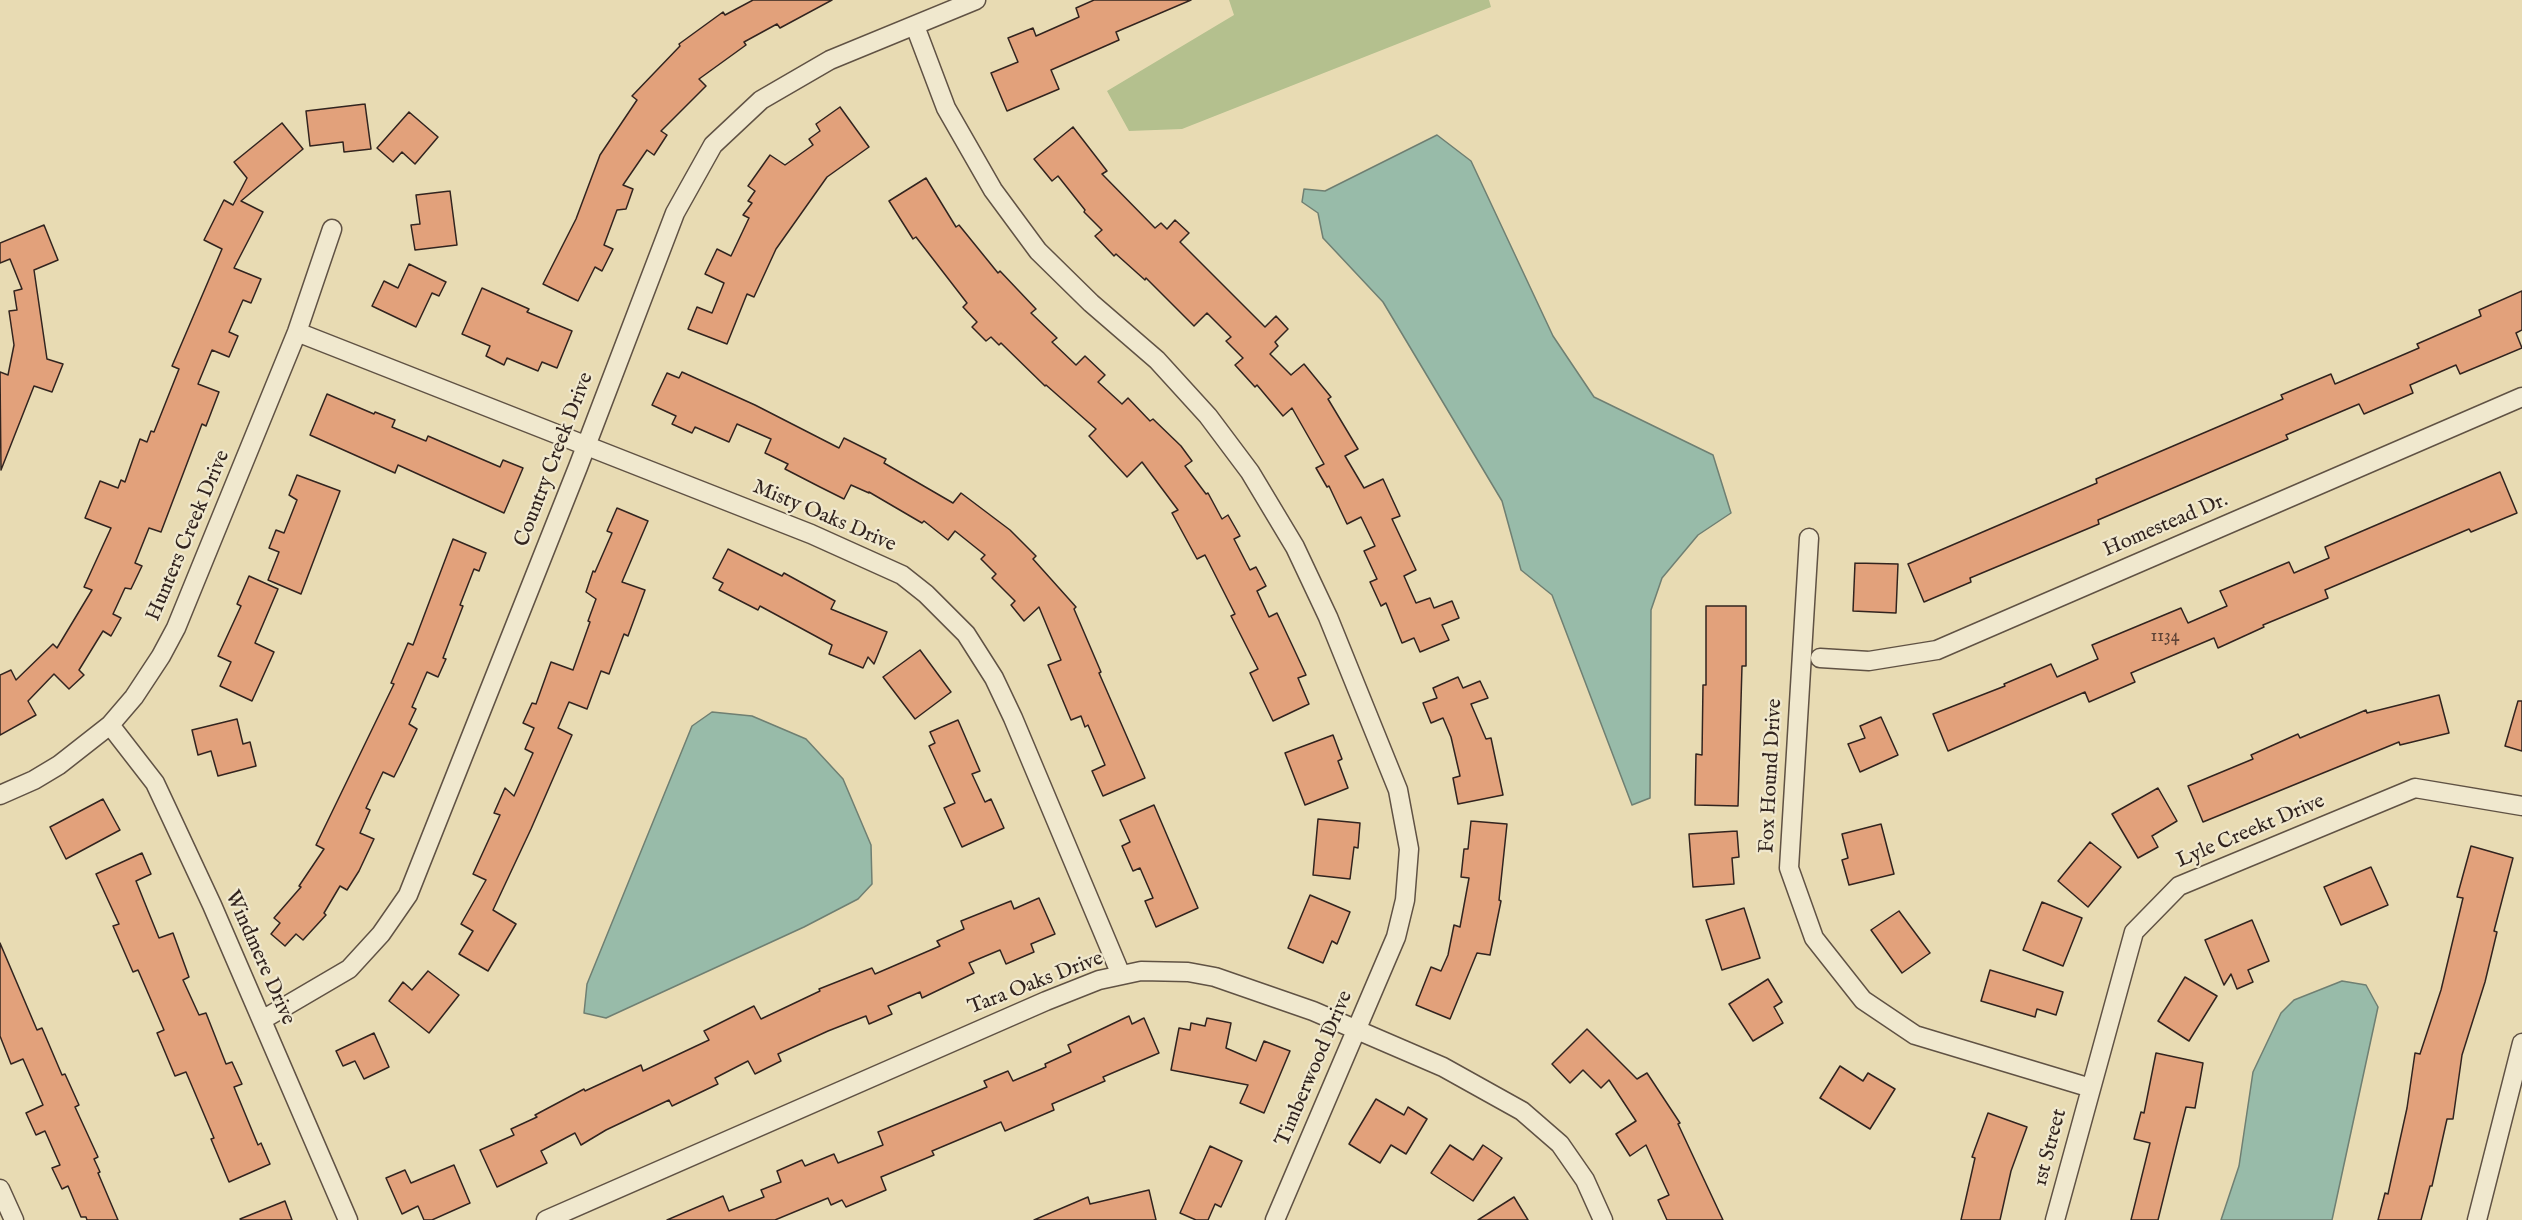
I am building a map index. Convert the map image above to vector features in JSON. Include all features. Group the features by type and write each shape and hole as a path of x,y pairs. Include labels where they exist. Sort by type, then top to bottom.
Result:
{"street":[{"name":"Country Creek Drive","path":"262,1020 350,969 381,934 408,894 675,213 713,145 761,100 830,60 976,0"},
{"name":"Timberwood Drive","path":"915,26 946,108 993,190 1038,250 1091,303 1157,360 1208,416 1250,472 1295,547 1368,711 1398,790 1409,849 1405,900 1396,936 1275,1220"},
{"name":"Hunters Creek Drive","path":"0,795 34,780 59,765 110,725 134,697 161,656 176,628 297,332 332,229"},
{"name":"Misty Oaks Drive","path":"297,332 811,534 902,575 966,634 999,688 1120,975"},
{"name":"Homestead Dr.","path":"1820,658 1869,661 1937,650 2522,397"},
{"name":"Fox Hound Drive","path":"1809,538 1790,868 1814,938 1863,1000 1915,1035 2091,1088"},
{"name":"Windmere Drive","path":"110,725 155,783 212,905 348,1220"},
{"name":"Lyle Creekt Drive","path":"2091,1088 2134,932 2179,886 2415,788 2522,806"},
{"name":"Tara Oaks Drive","path":"546,1220 1035,1006 1100,980 1141,971 1188,972 1215,977 1312,1011 1443,1068 1522,1111 1560,1144 1585,1180 1603,1220"},
{"path":"2477,1220 2522,1043"},
{"name":"1st Street","path":"2055,1220 2091,1088"},
{"path":"0,1189 14,1220"}],"shaded area":[{"path":"1229,0 1489,0 1491,7 1182,129 1129,131 1107,91 1234,15"},
{"path":"1437,135 1471,161 1553,336 1594,397 1713,455 1731,513 1698,535 1662,578 1651,610 1650,798 1632,805 1552,595 1521,570 1502,501 1383,302 1323,238 1318,213 1302,202 1304,189 1325,191"},
{"path":"712,712 752,716 806,739 843,779 871,845 872,884 858,899 804,927 606,1018 584,1013 587,984 692,726"},
{"path":"2342,981 2366,985 2378,1007 2332,1220 2221,1220 2239,1166 2253,1072 2281,1013 2294,1000"}],"building":[{"path":"753,0 832,0 780,28 777,24 744,42 746,45 699,79 706,86 661,131 667,135 654,155 647,150 623,185 633,189 626,209 617,210 604,245 613,249 602,271 595,267 578,301 543,284 576,219 600,155 637,100 632,96 680,46 679,44 723,12 725,15"},
{"path":"1094,0 1191,0 1116,32 1119,40 1051,70 1059,89 1007,111 991,73 1018,62 1008,38 1033,28 1036,36 1079,17 1076,8"},
{"path":"365,104 371,149 344,152 343,142 310,146 306,111"},
{"path":"840,107 869,147 827,177 776,249 754,297 747,294 727,344 688,329 697,307 712,313 724,283 705,274 717,249 731,256 749,218 743,215 752,203 748,201 755,191 748,186 770,155 785,165 813,145 809,139 820,131 816,124"},
{"path":"409,112 438,137 415,164 402,152 393,162 377,148"},
{"path":"282,123 303,149 241,201 263,212 234,268 261,279 251,303 243,300 229,332 238,336 229,357 212,350 198,384 219,392 206,426 202,424 161,532 149,528 135,563 142,566 131,589 125,588 113,614 121,618 111,636 103,631 79,670 84,675 69,689 54,674 28,701 36,715 0,735 0,675 11,670 16,680 53,644 57,648 92,590 84,587 111,528 85,518 100,481 118,488 121,480 125,482 140,439 147,442 151,431 154,432 179,369 172,366 222,249 204,240 224,200 233,205 247,178 234,162"},
{"path":"1073,127 1107,171 1102,174 1155,228 1161,223 1167,229 1175,220 1189,233 1180,242 1265,327 1276,316 1288,329 1275,342 1278,346 1270,354 1291,375 1304,364 1331,397 1328,399 1358,449 1345,456 1364,488 1383,479 1400,516 1392,519 1416,570 1404,576 1416,603 1430,598 1434,608 1452,601 1459,618 1442,625 1449,640 1420,652 1414,638 1402,643 1386,603 1381,606 1370,582 1377,579 1364,551 1375,546 1361,517 1347,524 1329,486 1327,487 1316,468 1324,464 1292,408 1283,416 1257,385 1255,387 1235,365 1243,358 1226,341 1231,337 1207,313 1194,326 1146,278 1145,280 1116,254 1114,256 1095,236 1102,230 1084,212 1085,210 1058,176 1052,181 1034,159"},
{"path":"926,178 956,227 959,225 998,273 1000,271 1036,309 1031,313 1057,338 1052,342 1076,365 1085,356 1105,375 1098,382 1122,404 1128,398 1150,421 1153,419 1181,446 1192,461 1185,466 1206,494 1208,493 1222,519 1228,515 1240,536 1234,539 1250,570 1256,567 1266,586 1257,591 1269,617 1277,613 1306,675 1298,678 1309,704 1273,721 1250,673 1258,669 1231,616 1235,614 1205,555 1197,559 1172,513 1178,510 1142,462 1127,477 1089,436 1096,429 1045,386 1001,343 999,345 991,337 986,341 972,327 977,322 963,307 967,303 916,237 913,239 889,201"},
{"path":"450,191 457,245 415,250 411,225 420,224 416,195"},
{"path":"44,225 58,260 34,270 47,359 63,364 52,392 34,386 1,470 0,372 8,375 14,345 9,311 17,310 14,291 22,289 10,259 0,263 0,243"},
{"path":"409,264 446,282 439,296 432,293 416,327 372,306 384,281 398,288"},
{"path":"482,288 529,309 527,312 572,331 557,368 542,362 538,371 507,358 504,365 486,356 490,346 462,334"},
{"path":"2522,291 2522,330 2516,333 2522,348 2460,374 2456,365 2410,385 2413,393 2364,414 2359,404 2286,435 2288,439 2098,520 2099,524 1970,578 1971,582 1924,602 1908,564 2097,483 2096,479 2283,399 2281,395 2331,374 2335,384 2419,348 2417,344 2481,316 2479,310"},
{"path":"682,372 755,405 839,448 844,438 886,459 884,463 953,503 961,493 1010,530 1036,556 1033,559 1076,607 1074,609 1101,672 1099,673 1145,778 1103,796 1092,771 1105,765 1088,725 1085,727 1081,716 1071,720 1048,665 1061,660 1039,607 1024,621 1011,605 1015,601 992,578 996,574 981,559 985,555 955,531 948,540 924,521 922,523 869,492 851,485 844,499 785,469 788,464 765,453 771,439 737,424 729,442 695,427 692,433 672,424 676,416 652,405 667,373 679,378"},
{"path":"327,394 374,414 375,412 395,420 392,427 426,441 428,436 500,467 503,460 523,468 504,513 398,465 395,473 310,435"},
{"path":"2500,472 2517,513 2471,532 2469,529 2325,590 2328,598 2263,625 2264,627 2218,648 2214,638 2131,673 2135,682 2089,702 2085,692 1948,751 1933,714 2005,686 2004,684 2051,664 2057,677 2098,659 2092,645 2181,608 2188,623 2227,606 2220,591 2289,562 2294,573 2329,558 2325,547"},
{"path":"297,475 340,491 301,594 268,580 279,552 269,548 276,530 284,533 297,500 289,495"},
{"path":"617,508 648,521 622,582 645,590 628,636 624,634 609,674 601,671 587,709 569,702 558,728 572,735 493,910 516,924 488,971 459,954 473,931 461,924 486,880 473,874 500,815 494,813 505,788 514,796 533,753 525,749 534,728 523,723 532,703 536,704 551,662 573,670 596,599 586,592 593,571 595,572 612,533 607,531"},
{"path":"453,539 486,553 479,571 474,569 460,605 463,606 438,677 427,672 412,707 416,709 409,724 417,729 402,761 394,777 383,772 366,808 370,810 360,833 374,839 347,890 340,886 324,913 326,915 303,940 296,934 285,946 271,934 280,923 274,918 301,887 299,886 324,849 316,845 394,684 391,683 408,643 413,645"},
{"path":"728,549 782,576 784,573 835,601 831,609 887,632 874,664 868,657 863,668 829,654 832,645 760,606 758,610 719,590 723,583 713,578"},
{"path":"1855,563 1898,564 1896,613 1853,611"},
{"path":"249,576 278,589 255,643 274,652 252,701 220,686 231,662 218,656 241,606 237,604"},
{"path":"1706,606 1746,606 1746,666 1742,666 1738,806 1695,805 1696,754 1702,755 1703,685 1706,685"},
{"path":"920,650 951,692 915,719 883,677"},
{"path":"1458,677 1463,688 1480,681 1488,698 1471,704 1486,739 1491,738 1503,795 1458,804 1453,778 1460,776 1451,737 1443,718 1431,723 1423,703 1437,698 1433,688"},
{"path":"2439,695 2449,733 2400,745 2399,742 2203,822 2188,786 2253,759 2251,755 2298,734 2300,738 2366,710 2367,713"},
{"path":"2518,701 2522,701 2522,751 2505,746"},
{"path":"1881,717 1898,755 1860,772 1848,744 1865,738 1860,726"},
{"path":"237,719 243,744 250,742 256,766 218,776 211,751 198,755 192,730"},
{"path":"958,720 980,771 972,774 985,802 991,799 1004,828 962,847 944,808 955,803 929,746 935,743 930,732"},
{"path":"1333,735 1342,759 1338,761 1348,788 1305,805 1285,753"},
{"path":"2158,788 2177,821 2152,836 2158,847 2138,858 2112,814"},
{"path":"103,799 120,830 66,859 50,827"},
{"path":"1154,805 1198,908 1156,927 1145,901 1153,898 1140,868 1133,871 1122,846 1130,842 1120,820"},
{"path":"1318,819 1360,823 1358,848 1354,847 1350,879 1313,875"},
{"path":"1471,821 1507,824 1499,900 1501,901 1490,955 1477,953 1450,1019 1416,1005 1431,967 1441,971 1448,955 1454,925 1460,927 1469,878 1461,877 1464,849 1468,849"},
{"path":"1881,824 1894,874 1849,885 1842,860 1848,858 1842,834"},
{"path":"1737,831 1739,857 1732,858 1734,884 1693,887 1689,834"},
{"path":"2090,842 2121,867 2088,907 2058,881"},
{"path":"2471,846 2513,858 2494,931 2497,932 2485,982 2462,1055 2453,1119 2447,1119 2432,1186 2430,1186 2421,1220 2378,1220 2385,1193 2388,1194 2407,1108 2415,1053 2420,1054 2441,990 2463,898 2457,897"},
{"path":"142,853 151,874 136,881 159,938 173,933 189,977 183,980 199,1015 206,1013 226,1064 232,1062 242,1084 234,1087 258,1145 261,1143 270,1164 229,1182 211,1139 214,1138 186,1072 175,1076 157,1033 164,1030 138,970 133,972 113,926 119,924 96,874"},
{"path":"2371,867 2388,905 2341,925 2324,887"},
{"path":"1310,895 1350,912 1337,944 1332,941 1323,963 1288,948"},
{"path":"1039,898 1055,934 1031,944 1034,952 1006,964 1000,950 969,963 974,973 922,998 920,992 888,1006 892,1014 869,1024 866,1016 778,1054 781,1061 755,1074 748,1061 715,1078 718,1084 672,1106 669,1100 606,1130 581,1145 575,1133 541,1151 547,1163 497,1187 480,1150 514,1135 511,1129 537,1117 535,1115 584,1089 585,1091 641,1065 643,1071 709,1040 704,1031 754,1006 761,1019 820,991 819,989 872,968 875,974 940,946 937,941 964,929 961,921 1011,901 1014,909"},
{"path":"2042,902 2082,918 2063,966 2023,950"},
{"path":"1744,908 1760,958 1722,970 1706,920"},
{"path":"1899,911 1930,953 1902,973 1871,930"},
{"path":"2252,920 2269,961 2248,970 2253,982 2237,989 2231,974 2224,985 2205,940"},
{"path":"0,943 37,1030 42,1028 62,1075 65,1074 79,1105 75,1107 98,1157 94,1159 100,1172 98,1173 118,1220 87,1220 86,1217 81,1217 68,1186 62,1189 52,1168 60,1165 45,1131 36,1135 26,1113 43,1105 23,1059 11,1064 0,1036"},
{"path":"1990,970 2063,992 2056,1015 2037,1009 2035,1017 1981,1001"},
{"path":"428,971 459,995 429,1033 389,1001 403,982 412,990"},
{"path":"2185,977 2217,996 2189,1041 2158,1021"},
{"path":"1768,979 1782,1002 1774,1007 1783,1023 1753,1041 1729,1004"},
{"path":"1129,1016 1132,1024 1144,1018 1159,1053 1103,1077 1105,1081 1052,1104 1054,1110 1005,1131 1001,1122 932,1151 934,1155 881,1177 886,1190 846,1207 842,1200 831,1205 828,1198 775,1220 667,1220 723,1196 729,1211 764,1197 761,1190 781,1182 777,1171 802,1160 805,1166 834,1154 838,1163 883,1145 878,1132 987,1087 984,1081 1008,1071 1013,1081 1046,1067 1045,1064 1071,1052 1068,1045"},
{"path":"1207,1018 1231,1023 1226,1048 1256,1061 1264,1041 1290,1051 1264,1113 1240,1103 1248,1085 1171,1070 1179,1028 1190,1030 1191,1023 1205,1026"},
{"path":"1587,1029 1637,1079 1647,1073 1680,1123 1678,1124 1723,1220 1667,1220 1658,1200 1669,1195 1646,1145 1630,1156 1616,1134 1636,1121 1609,1080 1601,1088 1583,1070 1570,1083 1552,1064"},
{"path":"374,1033 389,1067 364,1079 355,1061 343,1066 336,1051"},
{"path":"2156,1053 2203,1063 2195,1108 2186,1107 2158,1220 2131,1220 2150,1143 2134,1139 2141,1112 2144,1113"},
{"path":"1840,1066 1863,1081 1868,1073 1895,1089 1870,1129 1820,1098"},
{"path":"1376,1099 1404,1115 1408,1107 1427,1119 1406,1154 1391,1145 1380,1163 1349,1144"},
{"path":"1988,1113 2027,1127 2011,1171 2000,1220 1961,1220 1975,1158 1972,1157"},
{"path":"1450,1145 1473,1160 1483,1145 1502,1158 1473,1201 1431,1173"},
{"path":"1210,1146 1242,1161 1221,1207 1215,1204 1208,1220 1196,1220 1180,1213"},
{"path":"454,1165 470,1203 432,1220 424,1220 418,1206 402,1214 386,1178 405,1170 411,1183"},
{"path":"1149,1190 1156,1220 1034,1220 1088,1197 1090,1204"},
{"path":"1514,1197 1528,1220 1478,1220"},
{"path":"285,1201 292,1220 240,1219"}]}
